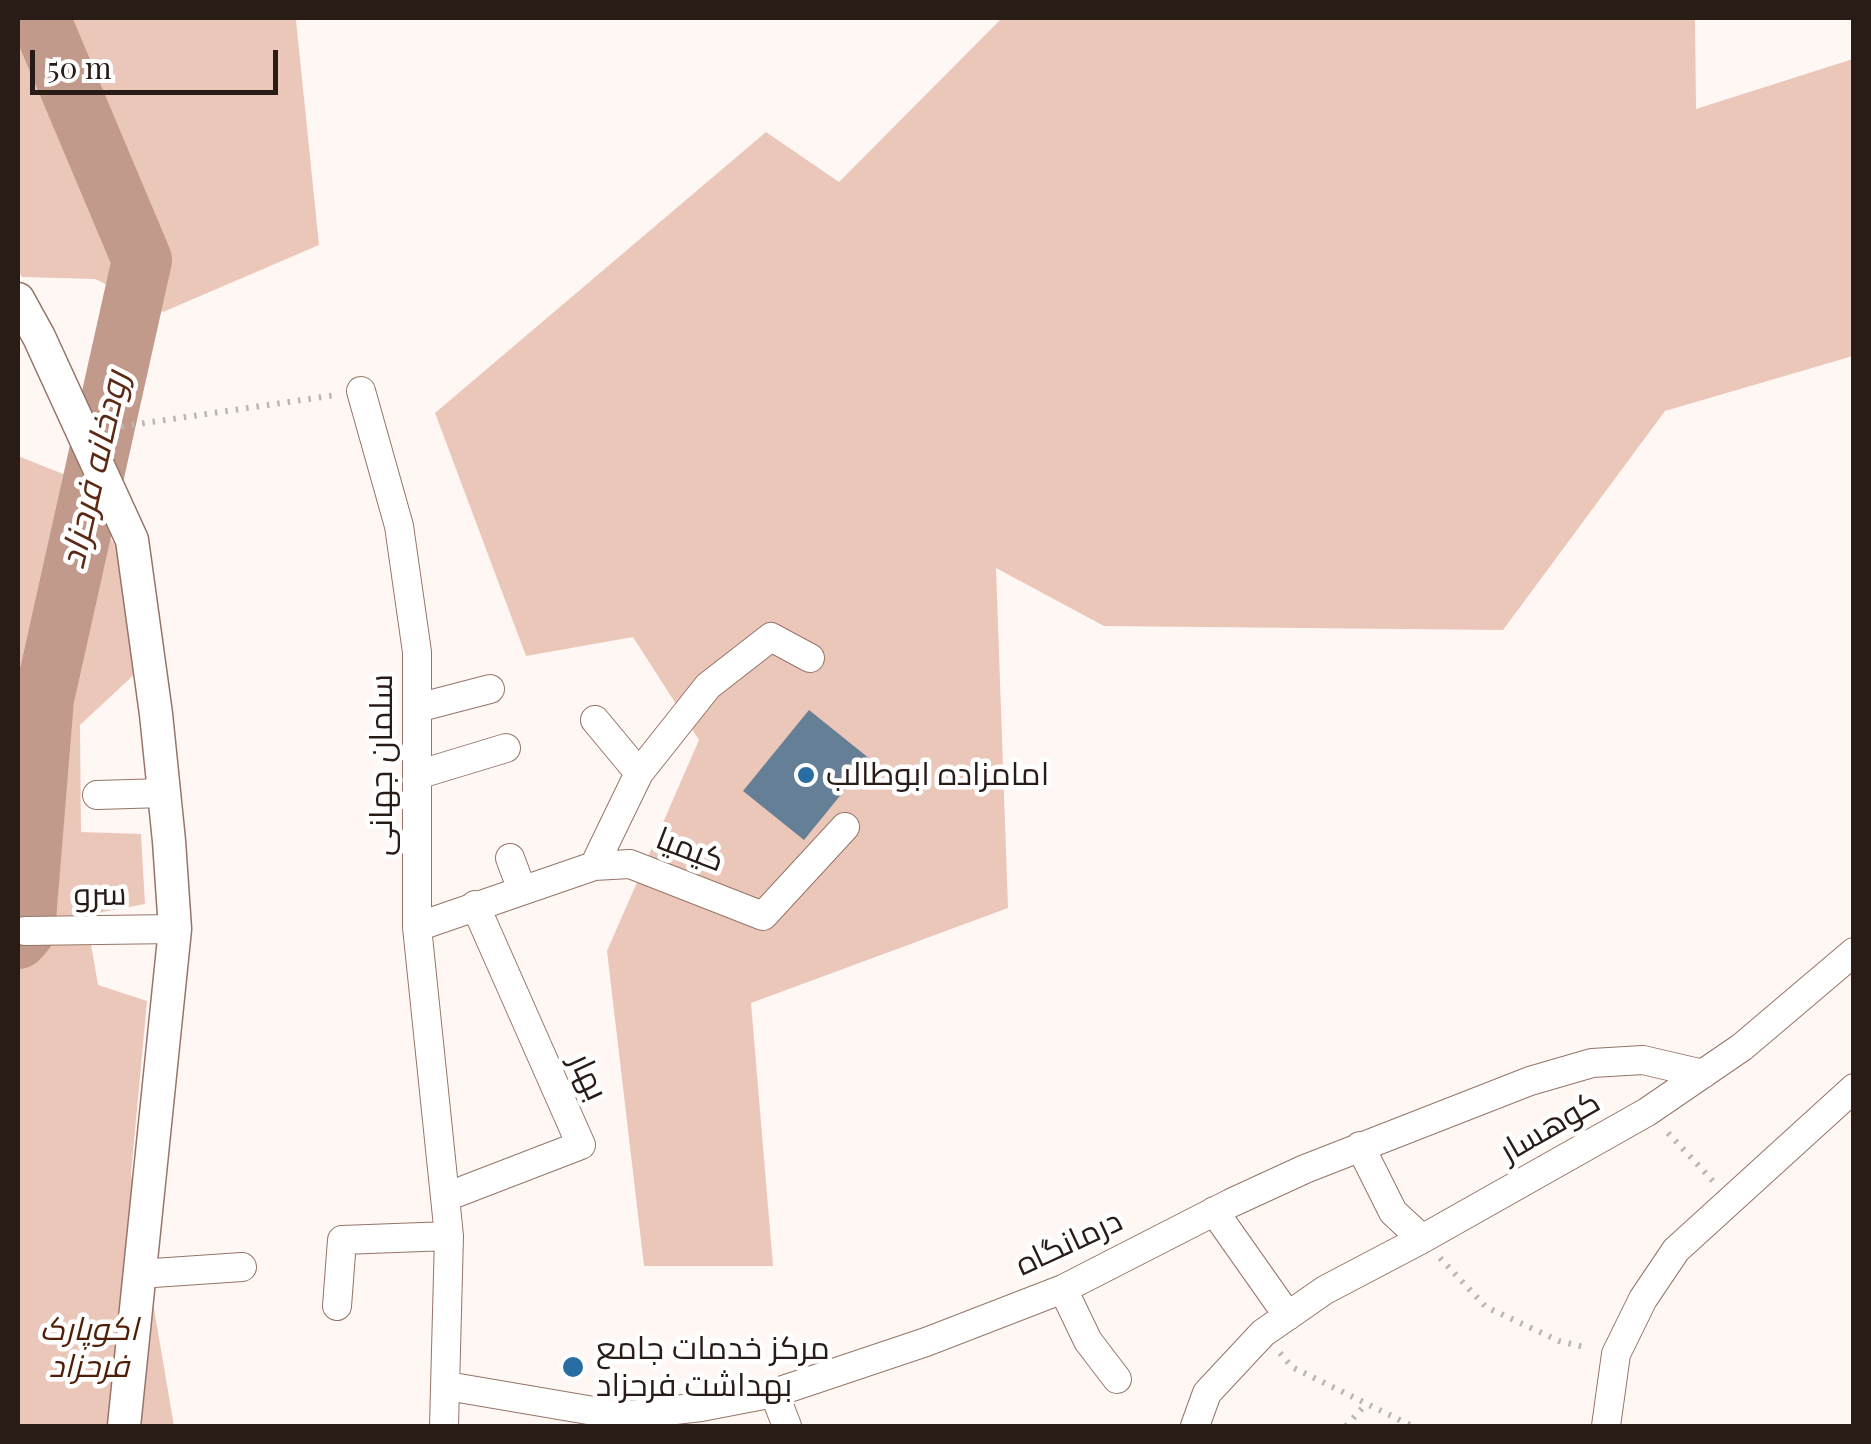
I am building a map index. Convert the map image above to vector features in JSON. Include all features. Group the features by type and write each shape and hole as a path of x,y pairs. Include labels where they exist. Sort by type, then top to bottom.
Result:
{"street":[{"path":"18,299 39,336 132,540 164,793 175,929 124,1426"},
{"name":"سلمان جهانی","path":"361,391 400,526 417,652 417,927 450,1236 444,1426"},
{"path":"594,866 640,773 708,686 772,636 810,658"},
{"path":"417,708 490,689"},
{"path":"595,720 640,773"},
{"path":"417,775 506,748"},
{"path":"97,795 164,793"},
{"name":"کیمیا","path":"417,927 594,866 630,864 763,916 844,826"},
{"path":"510,858 522,890"},
{"name":"بهار","path":"446,1197 580,1144 475,905"},
{"name":"سرو","path":"25,930 175,929"},
{"name":"کوهسار","path":"1195,1426 1207,1392 1263,1334 1288,1316 1325,1290 1647,1112 1742,1046 1854,952"},
{"name":"درمانگاه","path":"447,1386 623,1416 774,1393 926,1342 1063,1288 1214,1211 1360,1146 1530,1081 1592,1063 1643,1060 1703,1074"},
{"path":"1606,1426 1616,1354 1643,1300 1676,1250 1854,1088"},
{"path":"1360,1146 1393,1212 1422,1239"},
{"path":"1214,1211 1288,1316"},
{"path":"338,1306 342,1240 450,1236"},
{"path":"139,1274 242,1267"},
{"path":"1063,1288 1088,1341 1116,1380"},
{"path":"774,1393 787,1426"}],"path":[{"path":"80,432 361,391"},
{"path":"1647,1112 1732,1201"},
{"path":"1422,1239 1486,1307 1558,1340 1616,1354"},
{"path":"1263,1334 1292,1367 1412,1426"},
{"path":"1346,1426 1366,1404"}],"green space":[{"path":"18,18 305,18 296,20 319,245 163,312 95,279 22,277 18,270"},
{"path":"1002,18 1695,18 1696,109 1853,59 1853,356 1665,411 1503,630 1104,626 996,568 1008,908 751,1003 773,1266 644,1266 607,951 699,740 633,637 526,656 435,413 766,132 839,182"},
{"name":"اکوپارک فرحزاد","path":"18,456 73,478 122,556 138,671 80,725 81,832 141,834 145,904 86,915 98,985 147,1001 131,1174 174,1426 18,1426"}],"building":[{"name":"امامزاده ابوطالب","path":"809,710 870,759 804,840 743,791"}],"waterway":[{"name":"رودخانه فرحزاد","path":"18,939 25,931 44,699 142,260 40,18"}],"place":[{"name":"امامزاده ابوطالب","path":"806,775"},
{"name":"مركز خدمات جامع بهداشت فرحزاد","path":"573,1367"}]}
